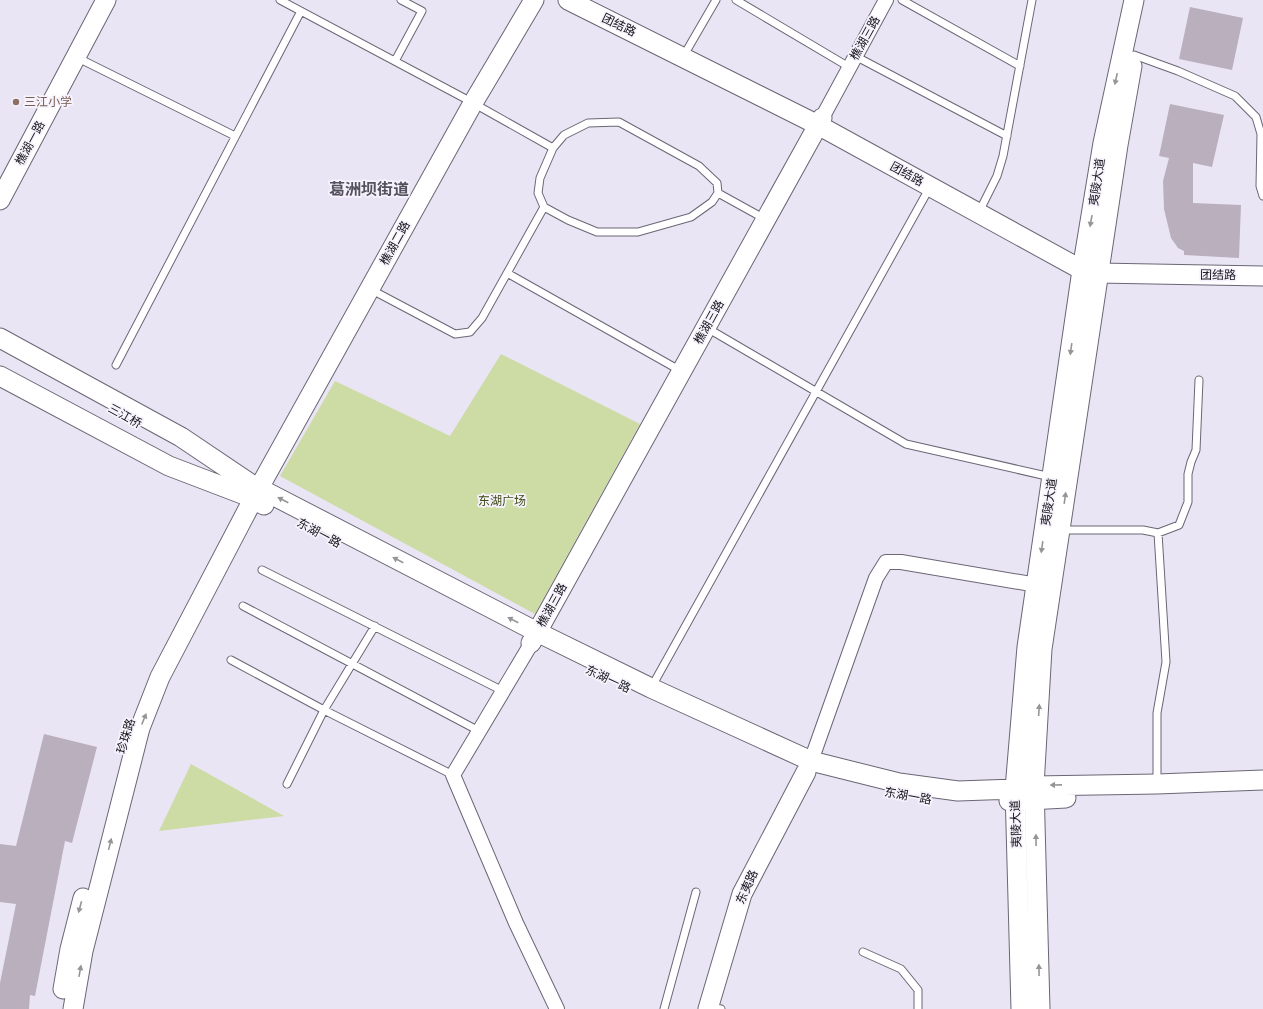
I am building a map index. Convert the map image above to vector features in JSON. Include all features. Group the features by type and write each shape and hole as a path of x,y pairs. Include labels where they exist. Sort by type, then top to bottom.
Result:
{"main road":[{"name":"樵湖一路","path":"0,200 106,0"},
{"name":"樵湖二路","path":"252,491 370,289 520,0"},
{"name":"樵湖二路","path":"252,491 468,101 534,0"},
{"name":"团结路","path":"568,0 820,122 930,186 1091,267 1263,276"},
{"name":"团结路","path":"587,0 687,50 820,122 982,206 1091,267 1263,268"},
{"name":"夷陵大道","path":"1040,1009 1034,792 1042,649 1060,530 1091,267 1103,143 1134,0"},
{"name":"夷陵大道","path":"1021,1009 1015,794 1027,647 1052,477 1091,267 1134,55 1147,0"},
{"name":"樵湖三路","path":"534,638 820,122"},
{"path":"0,338 181,437 252,491 534,638 651,688 808,766 899,783 958,791 1015,794 1157,784 1263,780"},
{"name":"三江桥","path":"0,348 252,491"},
{"name":"三江桥","path":"0,362 252,491"},
{"path":"0,376 169,466 252,491"},
{"name":"珍珠路","path":"60,1009 70,948 128,724 149,672 252,491"},
{"name":"珍珠路","path":"73,1009 83,951 140,728 160,677 252,491"},
{"name":"东湖一路","path":"534,638 808,766"},
{"name":"东夷路","path":"712,1008 742,894 808,766"},
{"path":"1034,792 1263,789"}],"street":[{"name":"樵湖三路","path":"820,122 886,0"},
{"path":"808,766 876,578 886,562 901,562 1037,585"},
{"path":"534,638 453,775 516,923 557,1009"}],"lane":[{"path":"280,0 396,61 553,148"},
{"path":"396,61 422,11 401,0"},
{"path":"687,50 716,0"},
{"path":"736,0 852,62 1007,136"},
{"path":"902,0 1020,66"},
{"path":"982,206 997,176 1003,156 1032,0"},
{"path":"116,365 301,11"},
{"path":"1134,55 1178,71 1235,96 1256,117 1261,134 1260,186 1263,196"},
{"path":"76,56 235,136"},
{"path":"619,122 700,166 717,183 718,193 712,202 691,217 638,232 598,232 568,220 544,207 538,194 540,178 553,148 564,135 588,123 619,122"},
{"path":"651,688 930,186"},
{"path":"718,193 766,219"},
{"path":"370,289 455,334 470,332 482,318 544,207"},
{"path":"507,272 682,372"},
{"path":"707,328 906,444 1052,477"},
{"path":"1060,530 1143,530 1158,533 1179,525 1188,502 1188,474 1196,450 1199,380"},
{"path":"1157,784 1157,713 1166,662 1158,533"},
{"path":"262,570 503,691"},
{"path":"243,606 479,731"},
{"path":"287,784 324,710 353,665 375,626"},
{"path":"231,660 324,710 453,775"},
{"path":"664,1009 696,892"},
{"path":"863,952 901,969 918,990 918,1009"}],"green space":[{"name":"东湖广场","path":"501,354 640,424 535,614 280,476 335,381 450,436"},
{"path":"191,764 284,816 159,831"}],"building":[{"path":"1190,7 1243,18 1232,70 1179,59"},
{"path":"1170,104 1224,115 1212,167 1193,163 1193,203 1241,205 1239,258 1184,255 1184,251 1178,248 1171,238 1164,209 1163,181 1169,158 1159,156"},
{"path":"44,734 97,747 72,843 65,841 35,996 30,995 29,1009 0,1009 0,983 16,904 0,902 0,844 16,846"}],"place":[{"name":"三江小学","path":"16,102"}],"district":[{"name":"葛洲坝街道","path":"369,189"}]}
